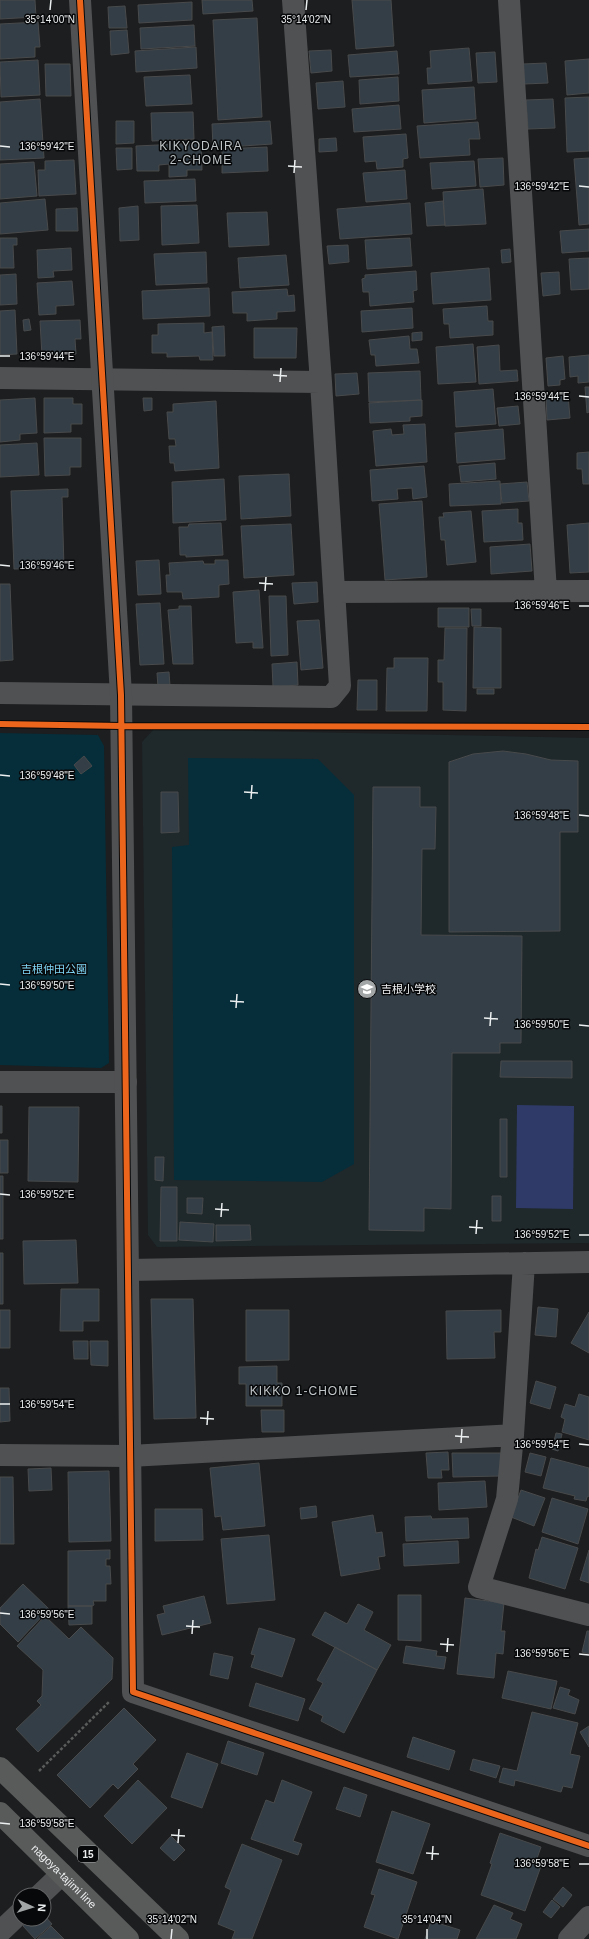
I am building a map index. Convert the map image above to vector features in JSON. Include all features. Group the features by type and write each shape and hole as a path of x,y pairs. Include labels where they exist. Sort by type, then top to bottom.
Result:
{"main road":[{"name":"15","path":"0,1768 178,1939"},
{"name":"nagoya-tajimi line","path":"0,1813 128,1939"}],"street":[{"path":"80,0 122,726 133,1692 589,1846"},
{"path":"0,693 121,696 330,697 340,686 321,382 293,0"},
{"path":"508,0 546,592"},
{"path":"0,378 102,378 321,382"},
{"path":"334,592 589,592"},
{"path":"0,1082 126,1082"},
{"path":"128,1270 589,1262"},
{"path":"524,1263 514,1435 507,1499 479,1587 589,1615"},
{"path":"0,1455 130,1456 514,1435"},
{"path":"48,1887 62,1874"},
{"path":"570,1939 589,1917"},
{"path":"0,1932 12,1921"}],"path":[{"path":"0,724 589,728"},
{"path":"21,1789 133,1679"}],"shaded area":[{"name":"吉根小学校","path":"154,729 589,738 589,1243 157,1247 148,1235 142,742"}],"green space":[{"name":"吉根仲田公園","path":"0,733 98,735 104,746 109,1063 101,1068 0,1065"},
{"path":"188,758 318,759 354,795 354,1164 322,1182 174,1180 172,847 189,845"}],"water":[{"path":"517,1105 574,1106 573,1209 516,1208"}],"building":[{"path":"0,0 35,0 36,17 0,19"},
{"path":"202,0 252,0 253,11 203,14"},
{"path":"352,0 391,0 394,46 356,49"},
{"path":"192,2 192,20 139,23 138,5"},
{"path":"125,6 127,28 109,28 108,7"},
{"path":"257,18 262,117 218,120 213,20"},
{"path":"38,22 40,47 35,47 35,57 0,59 0,24"},
{"path":"194,25 195,46 141,49 140,28"},
{"path":"127,30 129,53 111,55 110,31"},
{"path":"196,47 197,68 136,72 135,51"},
{"path":"469,48 472,81 428,84 427,68 431,68 430,51"},
{"path":"331,50 332,71 311,73 309,51"},
{"path":"397,51 399,74 350,77 348,55"},
{"path":"495,52 497,82 478,83 476,53"},
{"path":"589,59 589,93 567,95 565,61"},
{"path":"38,60 40,95 1,97 0,62"},
{"path":"546,63 548,83 524,84 523,64"},
{"path":"45,64 70,64 71,96 46,96"},
{"path":"190,75 192,104 146,106 144,77"},
{"path":"398,77 399,101 360,104 359,80"},
{"path":"343,81 345,107 318,109 316,83"},
{"path":"474,87 476,119 424,123 422,90"},
{"path":"589,97 589,151 567,152 565,98"},
{"path":"40,99 44,158 0,160 0,102"},
{"path":"553,99 555,128 528,129 526,100"},
{"path":"399,105 401,129 354,132 352,109"},
{"path":"193,112 194,139 152,141 151,113"},
{"path":"116,121 134,121 134,143 116,144"},
{"path":"270,121 272,144 213,148 212,124"},
{"path":"478,122 480,139 469,139 470,155 420,158 417,126"},
{"path":"406,134 408,158 403,159 403,167 377,169 376,161 365,162 363,137"},
{"path":"336,138 337,151 319,152 319,139"},
{"path":"201,143 202,170 187,170 187,176 169,177 169,164 159,165 159,171 137,171 136,146"},
{"path":"267,147 268,171 222,173 222,149"},
{"path":"116,148 132,148 132,169 117,170"},
{"path":"503,158 504,185 480,187 478,159"},
{"path":"589,158 589,224 579,225 574,159"},
{"path":"74,160 76,194 39,196 38,170 45,170 45,161"},
{"path":"474,161 476,186 432,189 430,163"},
{"path":"34,162 37,196 0,199 0,164"},
{"path":"405,170 407,199 366,202 363,173"},
{"path":"195,179 196,201 145,203 144,181"},
{"path":"483,189 486,224 445,226 443,192"},
{"path":"45,199 48,230 0,234 0,203"},
{"path":"443,201 445,225 427,226 425,203"},
{"path":"410,203 412,234 340,239 337,209"},
{"path":"197,205 199,243 162,245 161,206"},
{"path":"138,206 139,240 120,241 119,208"},
{"path":"77,208 78,231 56,231 56,209"},
{"path":"267,212 269,245 229,247 227,213"},
{"path":"589,229 589,251 562,253 560,231"},
{"path":"0,238 17,238 17,245 13,245 14,268 0,268"},
{"path":"410,238 412,266 367,269 365,240"},
{"path":"348,245 349,262 329,264 327,246"},
{"path":"71,248 72,270 53,271 54,277 38,278 37,250"},
{"path":"510,249 511,262 502,263 501,250"},
{"path":"206,252 207,283 156,285 154,254"},
{"path":"286,255 289,285 240,288 238,258"},
{"path":"589,258 589,289 571,290 569,259"},
{"path":"489,268 491,300 433,304 431,273"},
{"path":"416,271 417,290 413,291 414,302 370,306 369,292 363,292 362,279 365,278 365,275"},
{"path":"559,272 560,294 543,296 541,273"},
{"path":"16,274 17,304 0,305 0,275"},
{"path":"72,281 74,305 56,306 56,314 39,315 37,283"},
{"path":"209,288 210,316 143,319 142,291"},
{"path":"287,289 288,296 294,295 295,311 277,312 277,319 247,321 247,313 233,313 232,292"},
{"path":"487,306 488,321 493,321 493,335 450,338 449,324 444,324 443,309"},
{"path":"412,308 413,328 362,332 361,311"},
{"path":"15,310 17,354 0,355 0,311"},
{"path":"29,319 31,330 24,331 23,320"},
{"path":"80,320 81,339 75,339 76,354 42,356 40,321"},
{"path":"204,323 204,333 212,332 213,360 200,360 199,356 167,357 167,353 152,353 152,335 158,335 158,324"},
{"path":"224,326 225,356 214,356 212,327"},
{"path":"254,328 297,328 296,358 254,358"},
{"path":"422,332 422,340 412,341 412,333"},
{"path":"409,336 410,349 417,349 419,363 376,366 375,355 371,355 369,340"},
{"path":"473,344 476,382 438,384 436,347"},
{"path":"499,345 500,371 517,370 518,381 479,384 477,347"},
{"path":"589,355 589,382 578,383 578,376 570,377 569,357"},
{"path":"563,356 565,379 560,380 560,385 548,386 546,358"},
{"path":"420,371 421,400 369,402 368,373"},
{"path":"357,373 359,394 336,396 335,374"},
{"path":"585,387 589,387 589,412 587,413"},
{"path":"493,389 496,424 456,427 454,392"},
{"path":"568,395 570,418 547,420 546,396"},
{"path":"35,398 37,433 20,434 20,440 0,442 0,400"},
{"path":"44,398 73,398 73,404 82,404 82,424 71,424 71,432 44,433"},
{"path":"143,398 152,398 152,410 144,411"},
{"path":"422,400 422,416 410,417 410,421 370,423 369,403"},
{"path":"216,401 219,468 175,471 174,463 170,463 169,446 176,446 175,439 169,439 167,412 173,412 173,404"},
{"path":"518,406 520,424 499,426 497,408"},
{"path":"425,424 427,462 376,466 373,431 391,429 392,435 404,434 403,425"},
{"path":"503,429 505,459 457,463 455,433"},
{"path":"44,438 81,438 81,467 70,467 70,475 45,476"},
{"path":"37,443 39,475 0,477 0,445"},
{"path":"589,452 589,484 583,484 582,469 577,469 577,453"},
{"path":"495,463 496,479 461,482 459,466"},
{"path":"424,466 427,497 413,499 412,488 397,489 398,499 372,501 370,470"},
{"path":"289,474 291,516 241,519 239,476"},
{"path":"224,479 226,520 173,523 172,482"},
{"path":"500,481 501,504 450,506 449,484"},
{"path":"527,482 529,501 502,503 500,484"},
{"path":"68,489 68,497 62,497 64,568 14,569 11,491"},
{"path":"422,501 427,577 385,580 379,504"},
{"path":"518,509 518,523 522,523 523,540 484,542 482,511"},
{"path":"471,511 476,562 447,565 445,540 441,540 439,517 444,517 443,513"},
{"path":"221,523 223,555 186,557 186,555 180,555 179,527 188,527 189,524"},
{"path":"589,523 589,572 570,573 567,525"},
{"path":"291,524 294,575 244,578 241,526"},
{"path":"530,544 532,571 491,574 490,547"},
{"path":"159,560 161,594 138,595 136,561"},
{"path":"215,560 228,560 229,584 219,585 219,597 183,599 182,592 167,592 166,575 170,575 169,563 203,561 204,564 215,564"},
{"path":"317,582 318,602 294,604 292,583"},
{"path":"0,584 10,584 13,660 0,661"},
{"path":"259,590 263,648 253,648 253,642 236,643 233,592"},
{"path":"269,596 286,596 288,655 271,656"},
{"path":"160,603 164,664 140,665 136,604"},
{"path":"179,606 191,606 193,664 173,664 168,610 179,609"},
{"path":"438,608 469,608 469,627 438,627"},
{"path":"471,609 481,609 481,626 472,626"},
{"path":"319,620 323,668 301,670 297,621"},
{"path":"474,627 501,628 501,688 473,688"},
{"path":"445,628 467,628 466,711 443,710 443,682 438,682 438,660 444,660"},
{"path":"394,658 428,658 427,711 386,711 387,668 394,668"},
{"path":"297,662 298,685 273,687 272,664"},
{"path":"169,672 170,686 158,687 157,673"},
{"path":"358,680 377,680 377,710 357,710"},
{"path":"477,689 494,689 494,694 477,694"},
{"path":"503,751 526,754 551,760 578,761 578,832 560,832 560,931 449,932 449,762 473,754"},
{"path":"84,756 92,766 81,774 74,765"},
{"path":"373,787 420,787 420,807 436,807 435,849 422,849 421,935 522,936 521,1043 500,1043 500,1053 452,1053 451,1209 424,1208 424,1231 369,1230"},
{"path":"161,792 178,792 179,832 161,833"},
{"path":"501,1061 572,1061 572,1078 500,1077"},
{"path":"0,1106 2,1106 2,1133 0,1133"},
{"path":"29,1107 79,1107 78,1182 28,1181"},
{"path":"500,1119 507,1119 507,1177 500,1177"},
{"path":"0,1140 8,1140 8,1173 0,1173"},
{"path":"155,1157 164,1157 163,1181 155,1180"},
{"path":"0,1176 3,1176 3,1239 0,1239"},
{"path":"161,1187 177,1187 177,1241 160,1241"},
{"path":"492,1196 501,1196 501,1221 492,1221"},
{"path":"187,1198 203,1198 202,1214 187,1213"},
{"path":"180,1222 214,1224 213,1242 179,1240"},
{"path":"216,1225 250,1225 251,1240 216,1241"},
{"path":"76,1240 78,1283 24,1284 23,1241"},
{"path":"0,1253 3,1253 3,1304 0,1304"},
{"path":"61,1289 99,1289 99,1321 83,1321 83,1331 60,1331"},
{"path":"151,1299 193,1299 196,1418 154,1419"},
{"path":"538,1307 558,1309 556,1337 535,1335"},
{"path":"0,1310 10,1310 10,1348 0,1348"},
{"path":"246,1310 289,1310 289,1360 246,1361"},
{"path":"501,1310 501,1332 494,1332 495,1358 447,1359 446,1311"},
{"path":"589,1312 589,1353 571,1343"},
{"path":"73,1341 88,1341 88,1359 74,1359"},
{"path":"90,1341 108,1341 108,1366 91,1365"},
{"path":"277,1366 277,1383 282,1383 282,1406 246,1406 246,1384 239,1384 239,1367"},
{"path":"536,1381 556,1387 550,1409 530,1403"},
{"path":"0,1388 9,1388 10,1421 0,1422"},
{"path":"579,1394 589,1397 589,1440 562,1432 565,1419 561,1417 565,1404 575,1407"},
{"path":"261,1410 284,1410 284,1432 262,1432"},
{"path":"556,1433 562,1434 558,1451 552,1449"},
{"path":"448,1452 449,1470 441,1470 442,1478 428,1478 426,1453"},
{"path":"452,1453 501,1453 501,1476 453,1477"},
{"path":"530,1453 546,1457 541,1476 525,1472"},
{"path":"551,1458 589,1468 589,1496 587,1497 586,1501 574,1499 575,1496 543,1488"},
{"path":"259,1463 265,1526 223,1530 221,1516 215,1517 210,1468"},
{"path":"51,1468 52,1490 29,1491 28,1469"},
{"path":"109,1471 111,1541 69,1542 68,1472"},
{"path":"0,1477 13,1477 14,1544 0,1544"},
{"path":"485,1481 487,1507 439,1510 438,1483"},
{"path":"521,1490 545,1498 534,1526 511,1517"},
{"path":"552,1498 588,1509 578,1544 542,1532"},
{"path":"316,1506 317,1517 301,1519 300,1508"},
{"path":"155,1509 202,1509 203,1540 155,1541"},
{"path":"373,1515 376,1533 382,1532 385,1556 378,1557 380,1569 341,1576 332,1522"},
{"path":"431,1516 432,1519 468,1518 469,1538 406,1541 405,1517"},
{"path":"269,1535 275,1600 227,1604 221,1539"},
{"path":"542,1537 578,1548 565,1589 529,1578 536,1549 538,1550"},
{"path":"458,1541 459,1563 404,1566 403,1544"},
{"path":"110,1550 110,1559 106,1559 106,1566 110,1566 111,1584 106,1584 106,1601 93,1601 94,1605 92,1606 68,1606 68,1551"},
{"path":"589,1550 589,1583 580,1580"},
{"path":"23,1584 49,1609 18,1642 0,1624 0,1608"},
{"path":"398,1595 421,1595 421,1641 398,1640"},
{"path":"204,1596 211,1623 162,1635 157,1615 165,1613 163,1606"},
{"path":"465,1598 504,1603 501,1631 505,1631 503,1654 496,1653 494,1678 457,1674"},
{"path":"358,1604 373,1612 364,1630 391,1645 377,1670 312,1635 325,1612 347,1624"},
{"path":"68,1606 92,1606 92,1624 69,1625"},
{"path":"45,1616 69,1639 81,1627 113,1658 112,1679 38,1752 16,1729 41,1705 37,1701 42,1696 43,1670 17,1646"},
{"path":"259,1628 295,1639 282,1677 251,1667 255,1655 251,1654"},
{"path":"587,1631 589,1631 589,1654 582,1652"},
{"path":"406,1646 437,1651 436,1656 446,1657 444,1669 403,1663"},
{"path":"335,1647 377,1670 344,1733 321,1721 323,1716 309,1709 323,1683 317,1680"},
{"path":"214,1653 233,1657 228,1679 210,1675"},
{"path":"508,1671 557,1681 551,1709 502,1698"},
{"path":"256,1683 305,1699 298,1721 249,1706"},
{"path":"560,1687 570,1690 568,1695 579,1700 575,1714 553,1708"},
{"path":"124,1708 156,1740 133,1764 138,1769 118,1789 113,1784 90,1808 57,1775"},
{"path":"532,1712 578,1723 570,1754 580,1756 572,1788 563,1786 561,1792 515,1780 514,1786 499,1782 503,1768 517,1771"},
{"path":"589,1726 589,1747 580,1732"},
{"path":"413,1737 455,1751 449,1770 407,1757"},
{"path":"228,1741 264,1753 257,1775 221,1763"},
{"path":"187,1753 218,1764 202,1808 171,1797"},
{"path":"473,1759 500,1766 496,1778 470,1770"},
{"path":"138,1780 167,1808 132,1844 104,1816"},
{"path":"282,1780 312,1792 293,1841 302,1844 298,1855 251,1839 266,1800 274,1803"},
{"path":"344,1787 367,1795 360,1817 336,1809"},
{"path":"392,1811 430,1824 413,1874 376,1862"},
{"path":"500,1833 541,1847 535,1864 541,1866 525,1911 481,1895 492,1864 490,1863"},
{"path":"171,1836 185,1850 174,1861 160,1848"},
{"path":"242,1844 282,1860 252,1939 232,1939 235,1931 218,1924 231,1890 225,1887"},
{"path":"379,1869 417,1882 398,1939 364,1927 375,1895 371,1894"},
{"path":"563,1887 572,1895 563,1907 553,1899"},
{"path":"552,1900 560,1907 551,1918 543,1912"},
{"path":"494,1905 513,1913 510,1919 522,1924 516,1939 476,1939"},
{"path":"431,1921 460,1930 457,1939 425,1939"},
{"path":"24,1927 49,1927 35,1939"},
{"path":"50,1927 52,1927 64,1939 37,1939"}],"cycle path":[{"path":"80,0 121,695 133,1692 589,1846"},
{"path":"0,724 122,726 589,727"}],"place":[{"name":"吉根小学校","path":"367,989"}],"district":[{"name":"KIKYODAIRA 2-CHOME","path":"201,153"},
{"name":"KIKKO 1-CHOME","path":"304,1391"}]}
